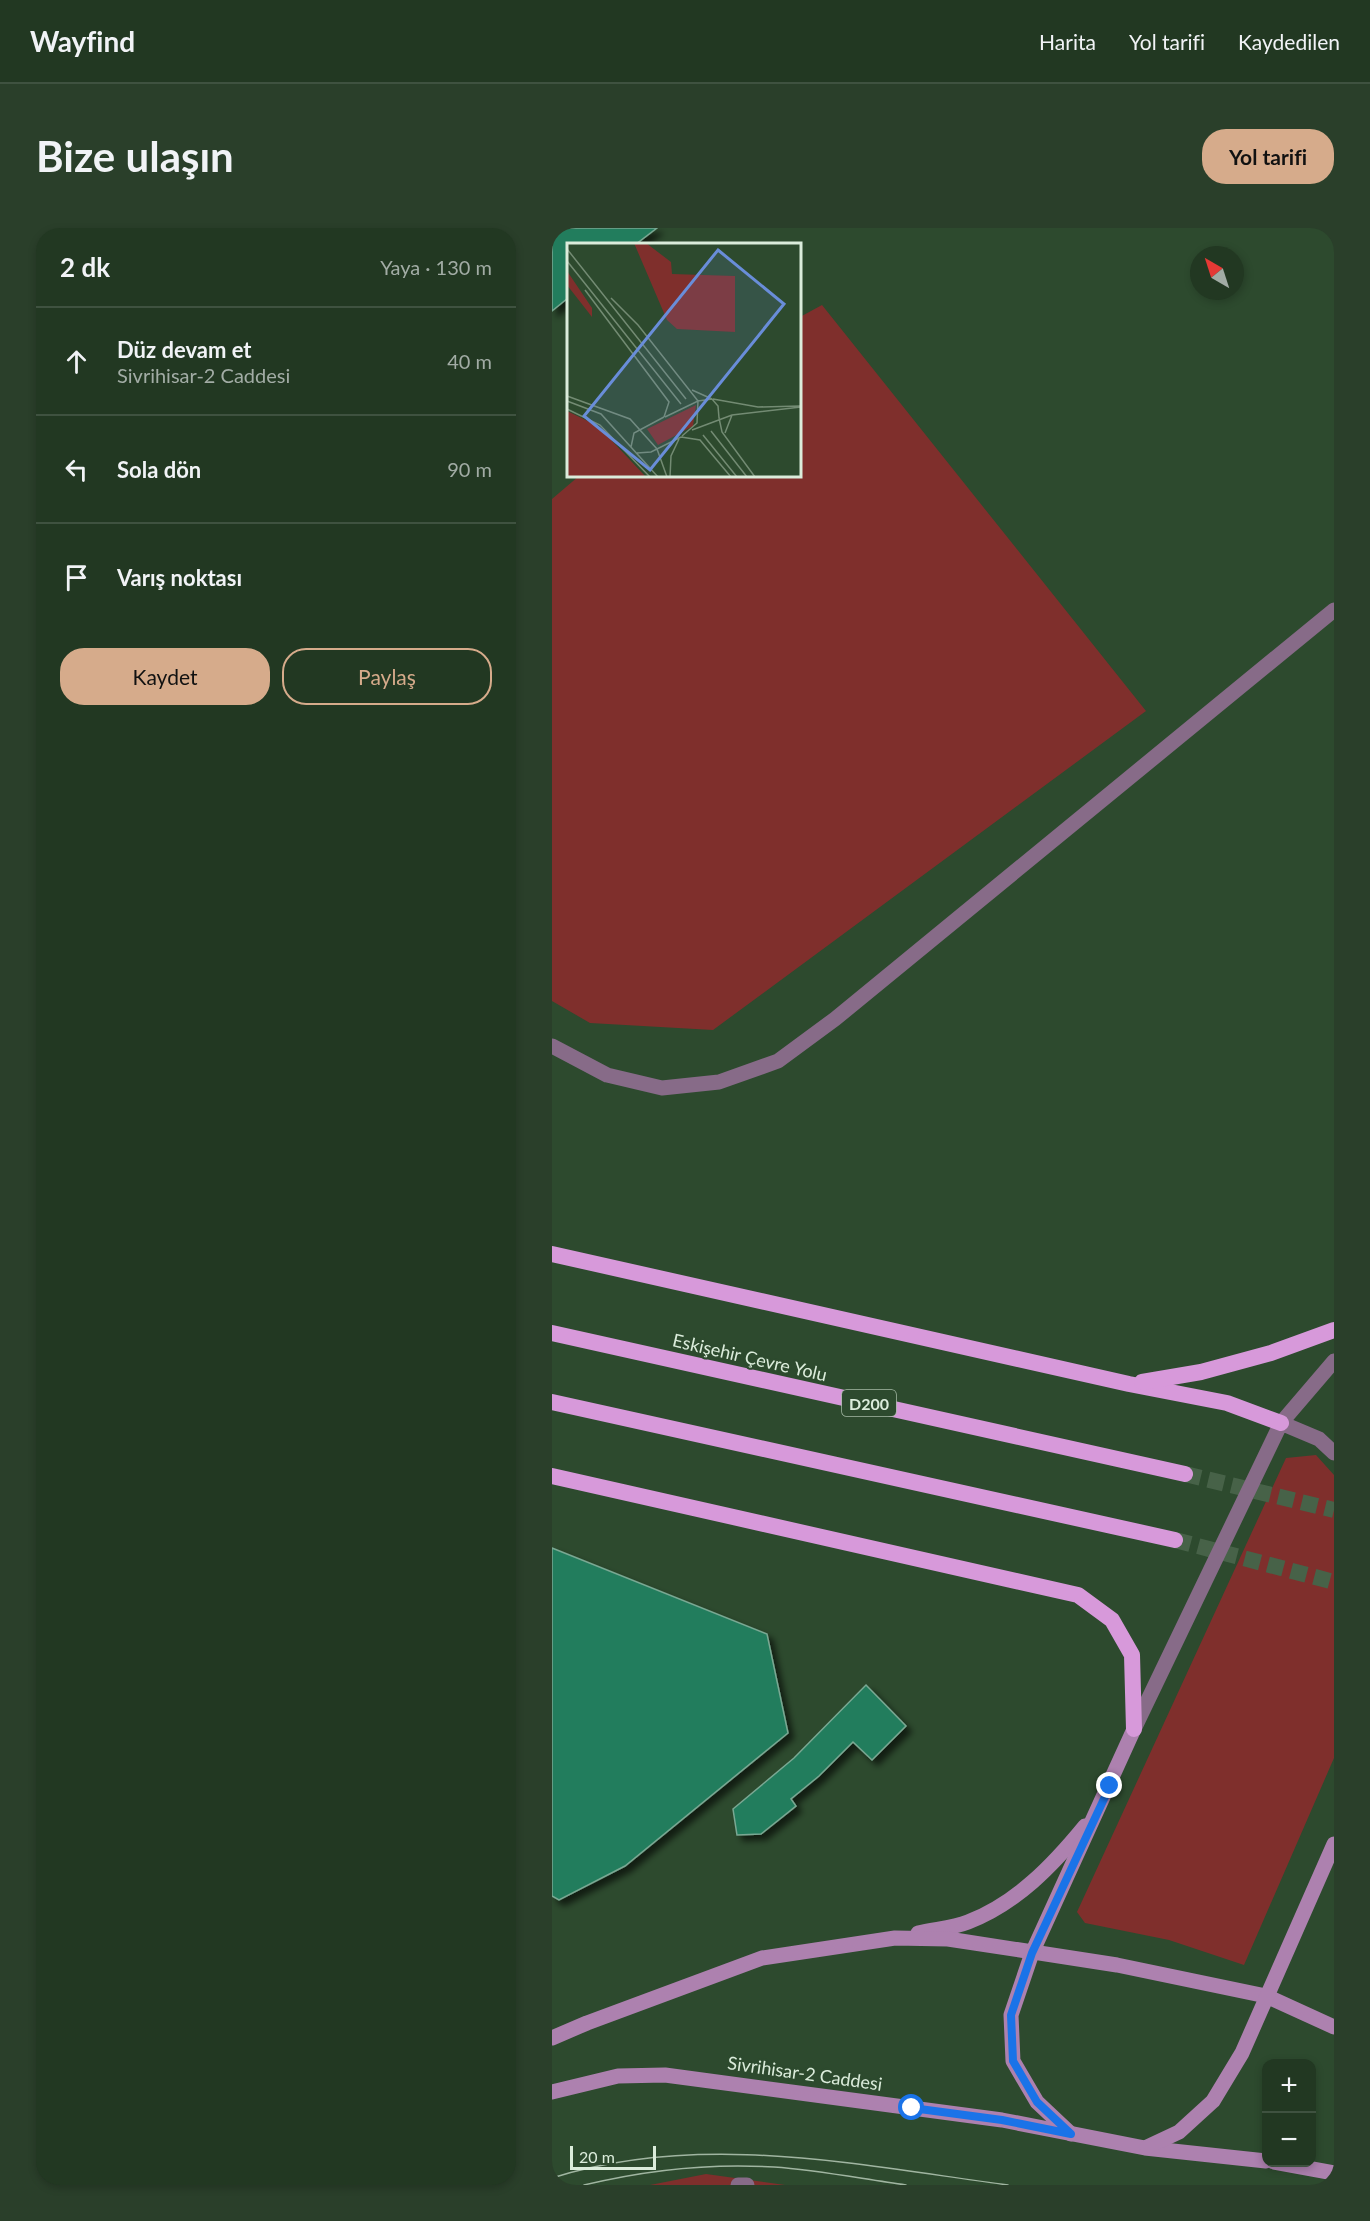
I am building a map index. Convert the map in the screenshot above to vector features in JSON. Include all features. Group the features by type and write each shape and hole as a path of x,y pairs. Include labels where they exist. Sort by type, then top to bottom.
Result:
{"highway":[{"path":"552,1254 1129,1384 1227,1403 1281,1423"},
{"path":"1129,1384 1201,1372 1271,1353 1334,1330"},
{"name":"Eskişehir Çevre Yolu","path":"552,1333 1185,1474"},
{"path":"552,1402 1175,1540"},
{"path":"552,1476 1078,1595 1112,1620 1132,1655 1134,1729"}],"main road":[{"path":"1071,2134 1037,2102 1013,2061 1011,2015 1032,1953 1134,1729"},
{"path":"552,2038 762,1958 895,1938 968,1922 1010,1900 1057,1861 1101,1804"},
{"path":"1145,2148 1179,2132 1213,2101 1242,2053 1334,1844"},
{"path":"895,1938 948,1940 1117,1965 1266,1996 1334,2027"},
{"name":"Sivrihisar-2 Caddesi","path":"552,2091 618,2076 665,2075 1002,2120 1145,2148 1262,2161"},
{"path":"1298,2167 1334,2173"}],"street":[{"path":"552,1046 607,1075 662,1088 719,1082 778,1061 844,1011 1334,610"},
{"path":"1134,1729 1281,1423 1334,1361"},
{"path":"1281,1423 1319,1439 1334,1454"},
{"path":"738,2185 747,2185"}],"shaded area":[{"path":"822,305 1146,711 713,1030 590,1023 552,1001 552,499 578,477 801,477 801,316"},
{"path":"1316,1455 1334,1475 1334,1758 1244,1965 1169,1940 1085,1923 1077,1912 1286,1458"},
{"path":"706,2174 785,2185 650,2185"}],"building":[{"path":"552,228 657,228 637,243 567,243 567,299 552,311"},
{"path":"552,1548 767,1634 788,1733 625,1866 559,1900 552,1896"},
{"path":"866,1685 906,1726 872,1760 853,1742 819,1776 791,1799 796,1806 761,1834 737,1835 733,1809 794,1758"}],"tunnel":[{"path":"1185,1474 1334,1510"},
{"path":"1175,1540 1334,1582"}],"tram line":[{"path":"552,2178 608,2164 665,2156 722,2154 779,2156 837,2162 1008,2185"},
{"path":"584,2185 631,2175 726,2166 807,2170 906,2185"}],"route":[{"path":"912,2108 1002,2120 1071,2134 1037,2102 1013,2061 1011,2015 1032,1953 1110,1786"}]}
